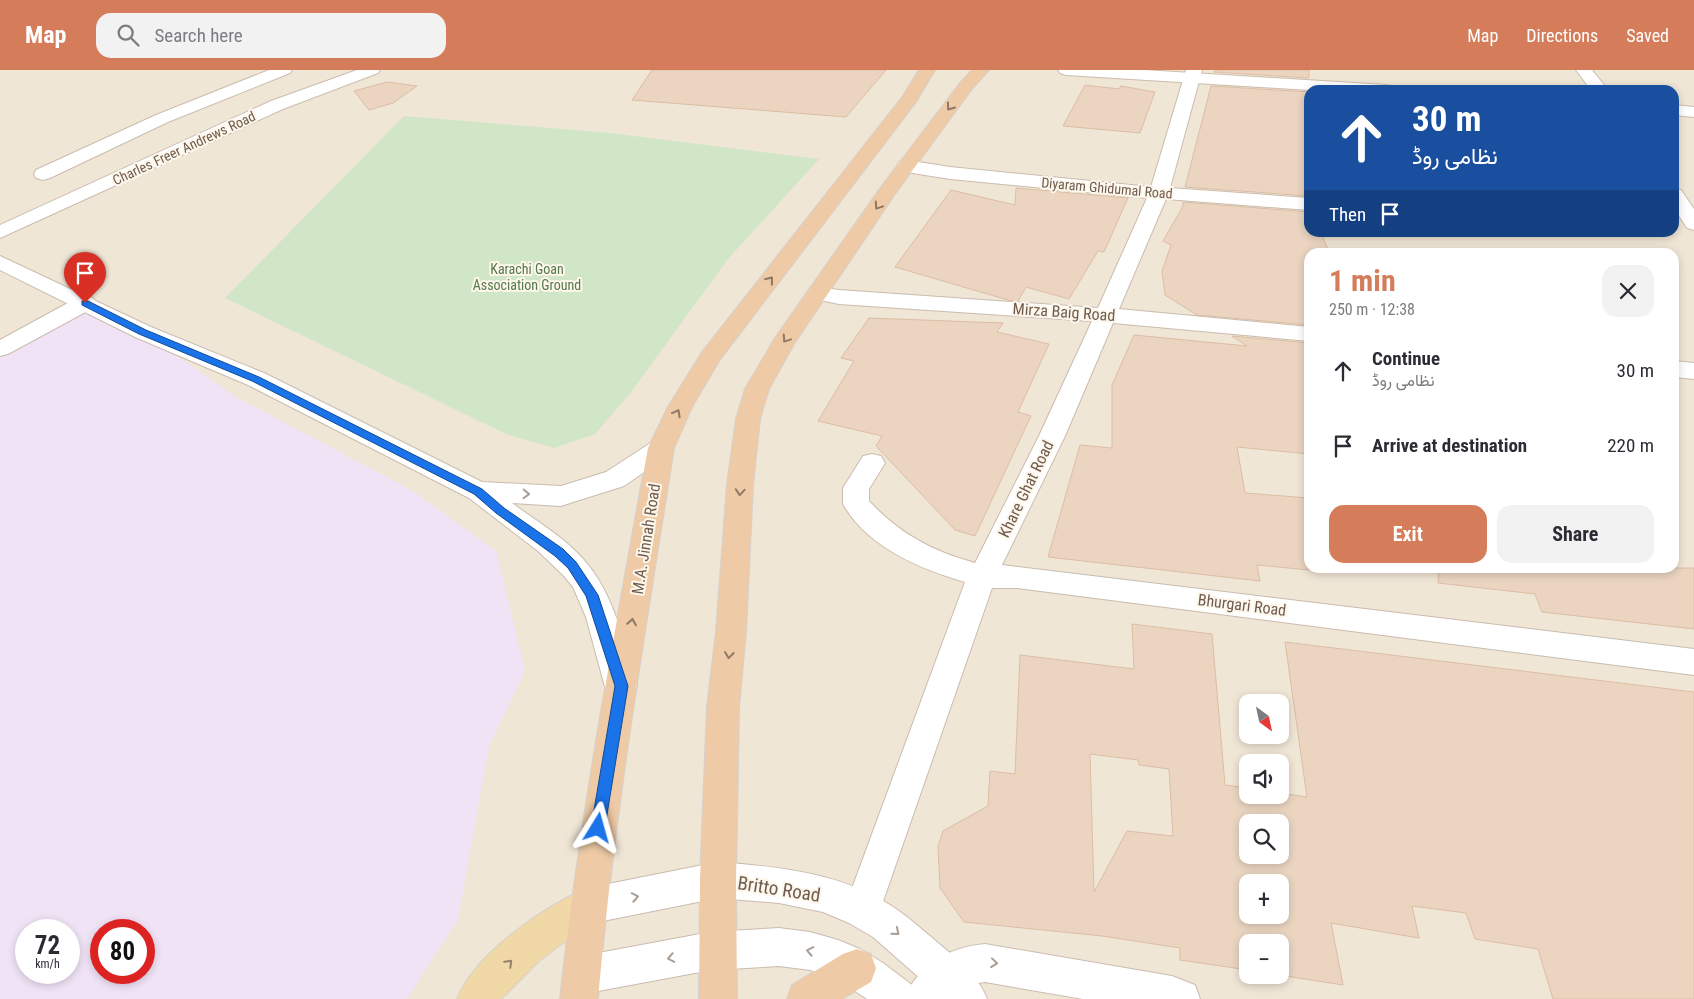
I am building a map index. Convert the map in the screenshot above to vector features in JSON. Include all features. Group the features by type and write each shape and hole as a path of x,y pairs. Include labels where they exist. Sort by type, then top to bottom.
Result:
{"highway":[{"name":"M.A. Jinnah Road","path":"581,987 588,906 604,789 661,448 676,414 710,357 910,98 927,70"},
{"path":"718,999 718,880 723,707 731,632 740,485 748,420 757,389 783,343 906,166 966,86 981,70"},
{"path":"806,999 857,968"}],"main road":[{"path":"476,999 495,976 523,948 552,926 588,906"}],"street":[{"path":"43,174 116,137 211,96 284,70"},
{"name":"Charles Freer Andrews Road","path":"0,232 277,105 372,70"},
{"path":"1066,70 1193,73 1329,85"},
{"path":"1584,70 1596,85"},
{"name":"Khare Ghat Road","path":"862,910 982,576 1052,436 1159,193 1193,73"},
{"path":"1679,110 1694,112"},
{"name":"Diyaram Ghidumal Road","path":"906,166 950,173 1159,193 1304,204"},
{"path":"1679,202 1694,224"},
{"path":"1679,231 1694,232"},
{"path":"0,262 143,332 256,379 478,491 500,510 559,552 583,579 600,615 621,686"},
{"name":"Mirza Baig Road","path":"818,293 839,297 1106,315 1304,334"},
{"path":"0,349 85,303"},
{"path":"1679,370 1694,371"},
{"path":"478,491 561,496 615,478 661,448"},
{"name":"Bhurgari Road","path":"872,463 856,488 856,504 878,528 917,553 947,566 982,576 1017,577 1694,662"},
{"name":"Britto Road","path":"588,906 718,880 779,885 824,894 862,910 886,924 945,991"},
{"path":"581,987 719,949 785,948 811,951 836,958 857,968 898,999"},
{"path":"945,991 960,966 998,964 1172,995 1181,999"}],"shaded area":[{"path":"0,70 1694,70 1694,999 0,999"},
{"path":"85,303 143,332 236,397 411,490 496,551 525,671 489,746 458,919 407,999 0,999 0,349"}],"green space":[{"name":"Karachi Goan Association Ground","path":"404,116 610,133 819,159 728,259 631,392 595,434 554,448 506,434 225,298"}],"building":[{"path":"652,70 886,70 846,117 632,100"},
{"path":"1215,70 1309,70 1309,78 1214,72"},
{"path":"387,82 417,86 393,103 369,110 354,91"},
{"path":"1085,85 1119,89 1121,86 1155,92 1140,133 1063,126"},
{"path":"1211,86 1304,92 1304,196 1185,187"},
{"path":"1016,188 1128,198 1104,252 1098,251 1069,299 1026,287 1018,301 1008,300 895,267 951,190 1015,205"},
{"path":"1183,202 1304,212 1304,237 1323,237 1327,248 1304,248 1304,325 1197,315 1165,295 1162,271 1171,245 1163,241 1183,206"},
{"path":"869,318 1003,323 997,332 1049,344 1018,412 1031,416 975,536 955,530 876,446 882,436 818,421 854,361 841,358"},
{"path":"1134,335 1247,346 1232,336 1304,343 1304,454 1237,447 1245,493 1304,498 1304,570 1257,565 1260,581 1048,557 1080,445 1112,448 1112,385"},
{"path":"1679,568 1694,568 1694,629 1542,612 1535,594 1438,583 1439,573 1679,573"},
{"path":"1132,624 1212,634 1225,785 1239,787 1239,804 1289,804 1289,794 1307,797 1285,642 1694,692 1694,999 1553,999 1538,949 1475,939 1466,913 1412,906 1419,938 1331,923 1343,985 1289,977 1289,934 1239,934 1239,969 1180,960 1180,948 1102,936 964,922 940,888 938,846 943,831 988,806 990,771 1015,774 1020,655 1134,669","holes":["1090,754 1138,760 1139,765 1169,769 1173,836 1127,831 1094,892"]}],"route":[{"path":"85,303 143,332 256,379 478,491 500,510 559,552 572,565 592,595 600,615 621,686 598,828"}]}
